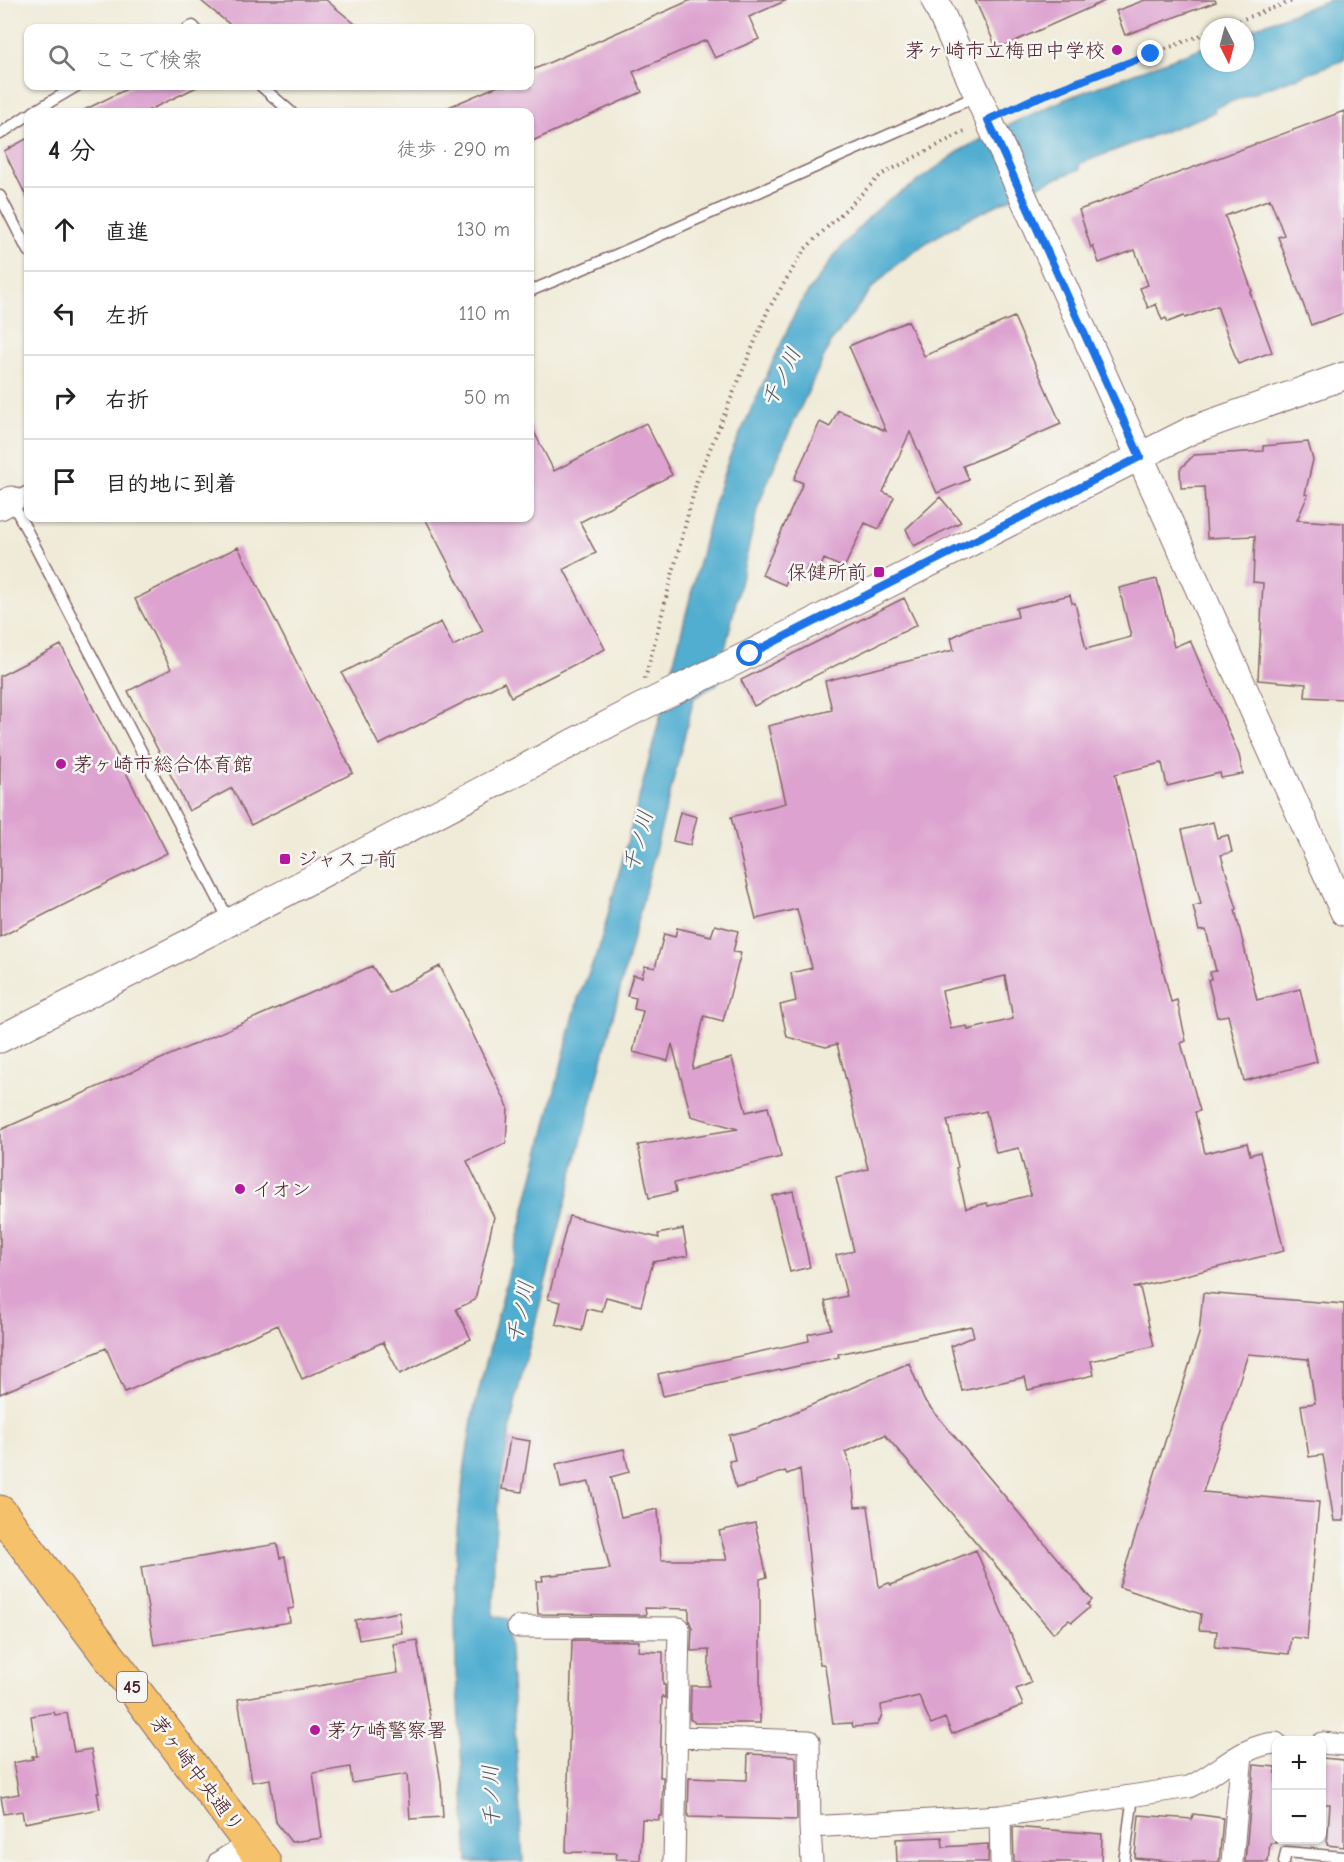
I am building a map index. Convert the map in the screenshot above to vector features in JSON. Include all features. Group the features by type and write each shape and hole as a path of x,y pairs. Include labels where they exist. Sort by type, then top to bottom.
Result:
{"main road":[{"name":"茅ヶ崎中央通り","path":"0,1512 258,1854"}],"street":[{"path":"935,0 1344,912"},
{"path":"0,1039 230,922 637,709 1192,430 1344,376"},
{"path":"518,1627 679,1628 674,1862"},
{"path":"677,1737 809,1741 812,1862"},
{"path":"1326,1743 1344,1745"},
{"path":"810,1827 1000,1816 1189,1787 1206,1779 1242,1754 1256,1747 1272,1744"},
{"path":"1232,1862 1242,1754"},
{"path":"1000,1816 1001,1862"},
{"path":"219,1862 258,1854"}],"lane":[{"path":"40,108 70,90"},
{"path":"266,90 286,108"},
{"path":"534,289 982,108"},
{"path":"0,134 24,118"},
{"path":"0,196 24,242"},
{"path":"13,499 24,520"},
{"path":"25,522 230,922"},
{"path":"1124,1862 1133,1796"},
{"path":"1284,1862 1286,1852 1344,1857"}],"path":[{"path":"1246,18 1295,0"},
{"path":"637,709 697,480 763,321 804,250 881,175 929,149 982,108 1031,100 1200,35"}],"water":[{"name":"千ノ川","path":"1329,0 1344,0 1344,60 1214,108 1215,112 1079,164 1080,169 1037,186 965,220 929,241 896,265 873,287 831,342 780,452 758,506 717,684 694,698 516,1398 499,1490 494,1550 493,1616 508,1619 523,1862 468,1862 456,1671 455,1605 457,1528 473,1414 578,999 599,948 713,507 729,458 799,305 835,255 865,221 888,200 961,150 1019,120 1068,98 1200,48 1200,72 1254,72 1254,28"}],"building":[{"path":"200,0 326,0 355,24 229,24"},
{"path":"691,0 787,0 749,17 759,39 715,58 706,40 633,72 642,92 534,140 534,108 446,108 489,90 534,90 534,69"},
{"path":"975,0 1107,0 997,49"},
{"path":"1145,0 1215,0 1216,2 1125,35 1116,11"},
{"path":"125,90 191,90 153,108 88,108"},
{"path":"1344,111 1344,313 1311,325 1278,237 1284,235 1270,199 1225,216 1272,352 1238,364 1217,306 1185,318 1184,316 1168,322 1166,318 1162,320 1156,304 1148,308 1140,288 1148,285 1135,250 1099,263 1093,246 1091,248 1079,210"},
{"path":"24,140 24,192 4,151"},
{"path":"1014,317 1061,424 963,466 969,480 937,493 910,432 883,492 894,497 879,529 865,523 844,568 824,559 819,571 808,566 802,580 790,574 785,585 762,575 803,483 794,479 820,422 830,427 838,410 886,431 849,346 908,321 924,356"},
{"path":"646,423 672,475 580,522 596,553 564,569 605,649 511,697 504,682 379,745 342,673 441,622 453,646 483,631 427,522 534,522 534,432 554,471"},
{"path":"1308,442 1313,460 1305,494 1308,495 1297,520 1344,523 1344,699 1305,697 1306,684 1258,680 1263,583 1253,582 1255,536 1207,538 1204,487 1181,488 1180,469 1194,455 1263,451 1263,446"},
{"path":"940,497 961,522 914,546 906,529"},
{"path":"238,547 353,773 251,825 232,788 189,811 128,691 171,669 135,599"},
{"path":"1157,579 1174,647 1190,640 1239,755 1243,774 1221,778 1220,773 1167,786 1162,763 1115,774 1171,1002 1177,1000 1186,1041 1181,1043 1200,1111 1195,1112 1205,1153 1247,1143 1250,1155 1260,1152 1284,1251 1133,1288 1140,1288 1154,1346 1091,1361 1094,1375 1028,1390 1025,1377 962,1391 951,1346 974,1336 971,1326 838,1354 839,1357 663,1396 658,1374 809,1341 808,1334 831,1329 825,1301 847,1296 836,1255 854,1251 836,1177 868,1169 837,1044 826,1047 787,1037 780,1005 796,1001 791,973 812,968 797,909 756,919 731,817 786,803 768,726 832,710 825,681 954,650 951,638 970,628 1018,617 1016,608 1070,595 1072,603 1075,603 1086,649 1131,637 1119,588","holes":["1005,976 1013,1019 968,1030 967,1026 951,1029 942,991","986,1111 996,1153 1019,1148 1031,1195 988,1206 987,1203 966,1208 947,1120"]},
{"path":"904,598 917,625 754,706 741,680"},
{"name":"茅ヶ崎市総合体育館","path":"61,645 167,853 0,937 0,676"},
{"path":"680,812 697,817 690,845 673,841"},
{"path":"1213,822 1217,838 1228,835 1232,852 1221,855 1237,909 1235,910 1257,1000 1300,989 1317,1062 1244,1081 1228,1015 1217,1017 1208,980 1211,979 1210,972 1216,971 1206,930 1199,931 1193,906 1201,904 1182,830"},
{"path":"715,925 738,931 733,952 741,953 723,1021 704,1016 692,1069 732,1058 746,1112 768,1107 781,1157 674,1183 676,1192 649,1198 638,1145 738,1129 691,1116 672,1044 668,1061 633,1052 643,1011 634,1009 636,998 627,996 633,975 642,977 645,966 655,968 664,934 675,937 677,928 711,936"},
{"name":"イオン","path":"372,966 389,993 440,966 508,1107 506,1143 467,1161 494,1217 475,1300 456,1309 471,1339 400,1374 383,1342 302,1379 278,1325 125,1392 106,1348 0,1394 0,1130"},
{"path":"793,1191 810,1267 790,1272 772,1196"},
{"path":"569,1216 659,1238 658,1234 683,1229 688,1256 653,1262 641,1306 606,1297 602,1312 587,1309 582,1331 556,1324 561,1302 548,1299"},
{"path":"1203,1293 1344,1304 1344,1521 1334,1521 1323,1455 1309,1457 1301,1405 1315,1403 1308,1359 1248,1354 1203,1492 1319,1502 1307,1639 1291,1637 1289,1654 1215,1647 1217,1631 1199,1630 1201,1614 1119,1587 1199,1334"},
{"path":"909,1363 924,1400 1092,1600 1087,1605 1090,1607 1072,1622 1069,1620 1053,1633 885,1435 845,1452 851,1467 855,1507 868,1506 879,1587 889,1583 891,1585 976,1550 1031,1683 1016,1689 1023,1705 952,1734 945,1718 931,1724 919,1696 881,1705 882,1715 877,1725 853,1727 852,1723 833,1724 825,1666 820,1664 800,1469 787,1474 785,1471 756,1481 756,1483 736,1488 729,1461 735,1460 729,1435 758,1428"},
{"path":"510,1438 530,1441 522,1492 502,1489"},
{"path":"624,1449 629,1472 611,1477 621,1517 658,1509 661,1560 727,1560 719,1531 755,1523 767,1577 760,1579 760,1723 696,1723 690,1719 691,1686 709,1686 709,1650 691,1651 692,1628 689,1609 645,1608 646,1615 538,1614 536,1581 543,1581 542,1576 610,1569 589,1482 561,1488 556,1464"},
{"path":"277,1544 280,1558 285,1557 294,1608 288,1609 290,1622 154,1645 141,1567"},
{"path":"399,1612 402,1633 359,1640 355,1620"},
{"path":"417,1640 441,1782 443,1817 410,1819 407,1774 352,1783 350,1767 313,1773 322,1838 291,1842 276,1822 270,1779 252,1782 238,1699 398,1673 393,1644"},
{"path":"572,1640 639,1641 638,1651 663,1652 665,1698 662,1696 660,1777 663,1777 662,1816 659,1816 659,1820 642,1819 640,1860 616,1859 617,1853 566,1852"},
{"path":"54,1712 55,1715 67,1713 74,1752 91,1749 100,1809 24,1823 22,1811 4,1814 1,1797 19,1794 13,1763 37,1756 31,1716"},
{"path":"748,1754 794,1756 796,1758 797,1820 688,1817 689,1778 747,1780"},
{"path":"1326,1758 1344,1760 1344,1847 1327,1845 1330,1804 1326,1804"},
{"path":"1254,1765 1272,1767 1272,1843 1270,1843 1268,1862 1245,1862"},
{"path":"1193,1814 1223,1818 1219,1862 1179,1862 1135,1858 1139,1815 1192,1819"},
{"path":"1013,1827 1102,1834 1101,1862 1014,1862"},
{"path":"942,1837 943,1847 988,1844 988,1862 897,1862 896,1839"}],"place":[{"name":"茅ヶ崎市立梅田中学校","path":"1117,50"},
{"name":"保健所前","path":"879,572"},
{"name":"茅ヶ崎市総合体育館","path":"61,764"},
{"name":"ジャスコ前","path":"285,859"},
{"name":"イオン","path":"240,1189"},
{"name":"茅ケ崎警察署","path":"315,1730"}],"route":[{"path":"750,654 1140,457 988,120 1031,100 1151,54"}]}
